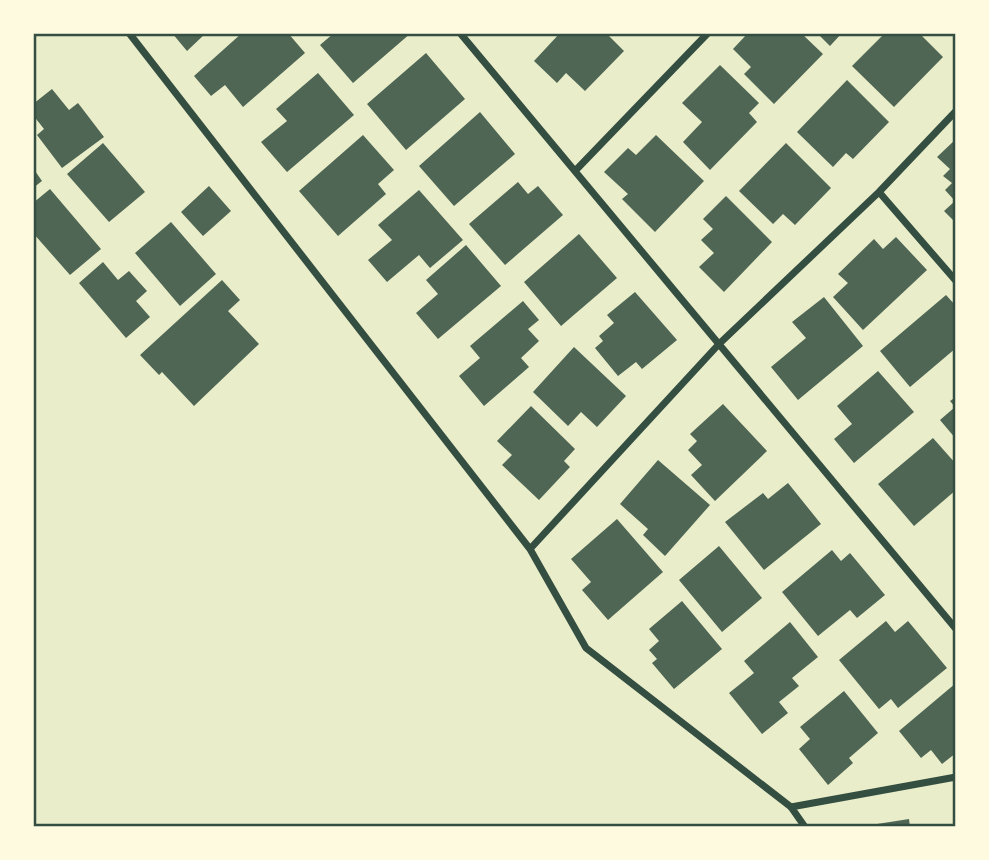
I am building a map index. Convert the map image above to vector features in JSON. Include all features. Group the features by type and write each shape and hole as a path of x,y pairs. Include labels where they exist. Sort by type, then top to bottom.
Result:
{"street":[{"path":"129,33 530,549 586,648 791,807 805,827"},
{"path":"460,33 956,629"},
{"path":"575,171 708,33"},
{"path":"530,549 719,344 879,192 956,111"},
{"path":"879,192 956,281"},
{"path":"791,807 956,777"}],"building":[{"path":"172,33 206,33 187,51"},
{"path":"242,33 288,33 305,53 243,107 225,85 211,96 194,76"},
{"path":"334,33 411,33 353,83 320,45"},
{"path":"560,33 606,33 624,51 585,91 566,73 557,83 534,61"},
{"path":"748,33 801,33 823,54 774,104 744,74 751,67 733,49"},
{"path":"817,33 842,33 830,46"},
{"path":"885,33 919,33 943,57 894,107 852,66"},
{"path":"426,53 465,99 406,150 367,104"},
{"path":"720,65 759,103 749,113 757,122 710,170 683,142 702,122 682,103"},
{"path":"318,73 354,115 287,172 261,142 287,121 276,109"},
{"path":"847,80 889,122 853,159 846,153 833,167 797,132"},
{"path":"52,89 69,110 78,103 104,137 62,168 37,135 44,129 33,115 33,104"},
{"path":"480,112 515,154 454,206 419,166"},
{"path":"363,135 394,170 378,184 386,194 338,236 299,191"},
{"path":"656,135 704,181 655,232 622,199 628,194 604,172 628,148 636,155"},
{"path":"956,139 956,223 944,211 955,201 945,190 952,183 943,176 950,169 937,157"},
{"path":"103,143 145,192 109,222 67,174"},
{"path":"786,143 831,188 795,225 783,214 773,224 739,191"},
{"path":"33,168 42,181 33,188"},
{"path":"518,182 528,194 538,186 563,215 505,265 469,224"},
{"path":"209,186 231,211 203,236 181,212"},
{"path":"50,189 101,249 70,275 33,233 33,203"},
{"path":"419,190 463,240 430,268 419,255 387,282 368,260 392,240 378,225"},
{"path":"726,196 772,242 724,292 699,267 714,253 701,240 713,229 703,219"},
{"path":"171,222 216,274 180,306 135,253"},
{"path":"579,234 617,278 561,326 524,282"},
{"path":"896,237 927,270 863,330 833,297 848,283 838,274 874,239 883,249"},
{"path":"466,245 501,286 438,339 416,313 438,294 426,280"},
{"path":"103,262 118,280 129,271 147,291 136,301 150,317 126,338 79,283"},
{"path":"222,280 240,300 228,311 259,344 194,406 162,372 159,375 140,355"},
{"path":"635,292 677,340 642,369 636,362 618,376 595,348 603,341 599,336 614,323 607,315"},
{"path":"946,295 956,306 956,348 910,387 880,351"},
{"path":"824,297 863,346 798,400 771,367 806,338 792,322"},
{"path":"523,301 539,320 528,329 539,341 521,358 529,367 484,406 459,376 480,358 470,346"},
{"path":"574,347 626,396 597,427 581,412 568,426 533,392"},
{"path":"878,371 914,412 854,463 834,439 852,424 837,406"},
{"path":"956,397 956,439 940,420 955,407 950,401"},
{"path":"723,404 767,451 715,501 691,475 702,465 688,450 697,441 690,434"},
{"path":"531,406 575,449 564,461 570,467 539,500 502,465 512,455 497,441"},
{"path":"933,438 956,464 956,490 914,526 878,484"},
{"path":"658,460 710,505 665,556 643,535 648,529 620,504"},
{"path":"788,483 821,524 764,570 725,522 763,493 768,499"},
{"path":"617,519 663,572 608,620 582,590 591,582 571,559"},
{"path":"719,546 762,598 722,632 679,580"},
{"path":"832,550 841,561 850,553 885,595 857,618 850,610 818,636 782,592"},
{"path":"682,601 722,649 674,689 652,663 657,659 649,650 659,641 649,629"},
{"path":"886,621 895,632 908,621 947,668 898,708 891,699 879,709 839,660"},
{"path":"790,622 818,657 792,678 799,686 779,702 788,713 762,734 729,693 754,673 744,661"},
{"path":"956,683 956,753 942,764 931,750 921,758 899,731"},
{"path":"844,691 878,733 849,758 853,763 828,785 799,749 810,739 800,727"},
{"path":"909,819 910,827 878,827 877,824"}]}
